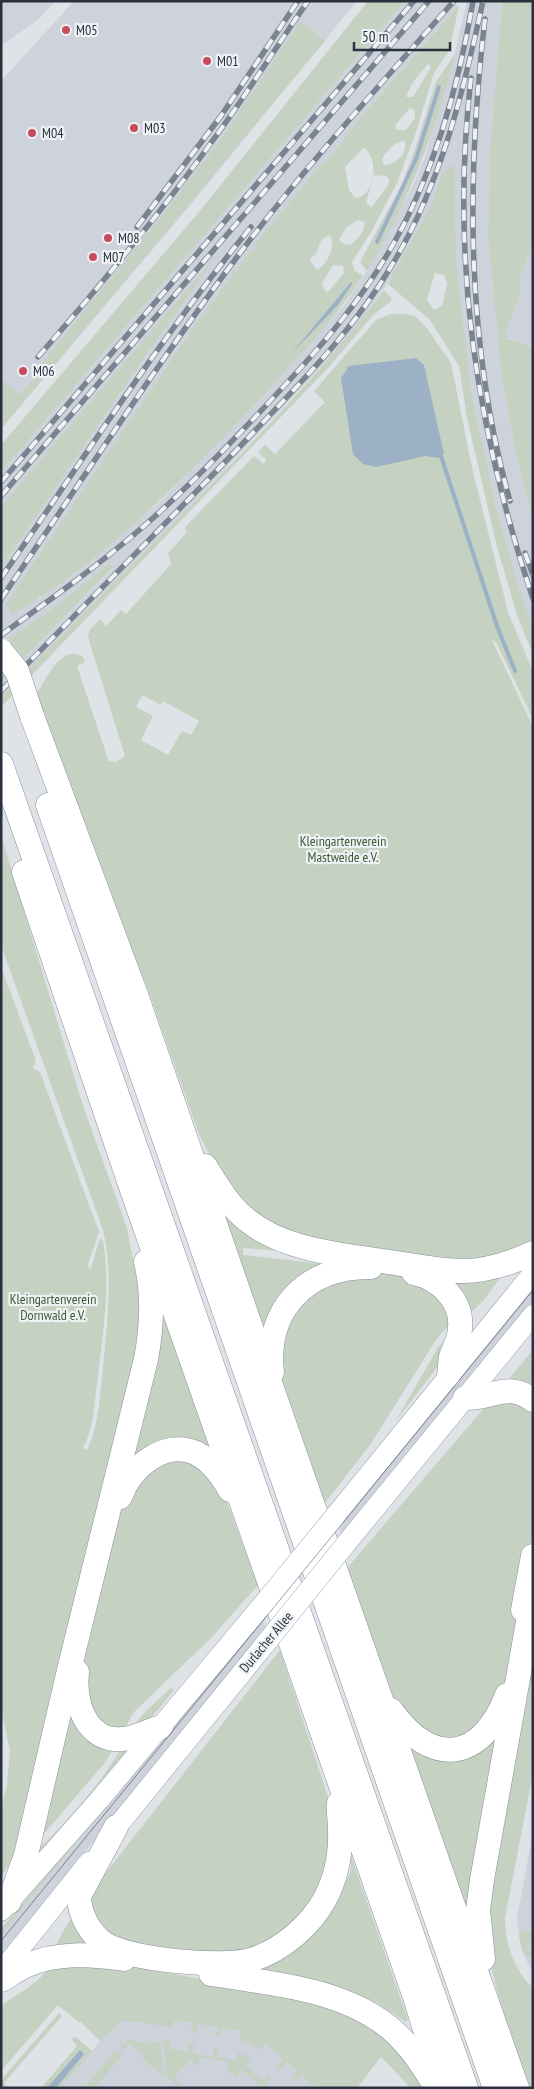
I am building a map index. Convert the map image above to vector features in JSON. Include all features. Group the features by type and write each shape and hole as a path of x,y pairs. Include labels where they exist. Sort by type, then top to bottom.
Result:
{"highway":[{"path":"1,651 17,671 26,722 495,2088"},
{"path":"1,672 26,722 136,995 276,1404 517,2088"},
{"path":"1,764 466,2088"},
{"path":"17,809 20,859 131,1187 415,1997 443,2088"},
{"path":"181,1126 217,1186 236,1210 260,1229 291,1242 332,1253 464,1271 497,1267 533,1253"},
{"path":"5,1907 26,1855 150,1337 151,1288 131,1187"},
{"path":"276,1404 271,1352 277,1322 286,1306 299,1291 328,1274 348,1269 369,1267 419,1274 432,1280 449,1294 459,1313 461,1326 459,1338 451,1356 449,1376"},
{"path":"465,1398 477,1398 502,1390 511,1390 526,1395 533,1400"},
{"path":"161,1728 134,1737 111,1738 90,1726 83,1717 76,1698 78,1666 115,1510 122,1492 134,1472 152,1457 163,1452 187,1450 196,1453 213,1466 247,1517"},
{"path":"377,1690 403,1727 422,1743 434,1748 445,1750 466,1746 484,1733 502,1710 508,1694 533,1556"},
{"path":"491,2014 492,1991 481,1954 478,1910 533,1594"},
{"path":"116,1827 79,1896 84,1919 92,1932 104,1943 117,1950 209,1963 242,1962 270,1952 292,1937 307,1924 325,1899 334,1876 340,1845 339,1807 341,1786"},
{"path":"1,1980 24,1966 47,1958 87,1954 271,1984 322,1995 353,2005 384,2023 419,2060 436,2088"}],"main road":[{"name":"Durlacher Allee","path":"5,1907 161,1728 533,1273"},
{"name":"Durlacher Allee","path":"1,1972 116,1827 533,1315"}],"shaded area":[{"path":"1,1 56,1 36,21 1,46"},
{"path":"74,1 357,1 192,203 1,429 1,81"},
{"path":"405,1 452,1 458,6 361,117 325,163 320,165 255,249 248,254 193,328 30,571 38,600 159,503 289,368 345,304 367,271 412,187 424,159 450,73 467,1 502,1 490,152 488,237 501,371 515,450 533,521 533,626 520,592 496,506 472,397 456,261 455,165 437,189 430,208 394,274 351,335 182,515 1,698 1,682 113,568 108,564 56,606 1,645 1,568 139,365 216,257 1,506 1,472"},
{"path":"533,244 533,347 505,337 505,333 518,301 521,291 519,280"},
{"path":"533,1285 533,1305 343,1539 338,1524"},
{"path":"262,1616 267,1631 96,1844 93,1842 1,1955 1,1934"},
{"path":"533,1831 533,1974 521,1948 517,1919"},
{"path":"125,2008 258,2034 324,2088 60,2088 106,2034"}],"green space":[{"path":"368,1 405,1 1,472 1,445 199,212"},
{"path":"502,1 533,1 533,244 519,280 521,291 518,301 505,333 506,338 533,347 533,521 515,450 501,371 488,237 490,152"},
{"path":"459,5 450,49 434,73 415,135 397,183 370,234 352,262 354,270 363,276 351,293 312,342 171,490 79,570 12,615 6,604 193,328 248,254 255,249 256,244 320,165 325,163 361,117","holes":["428,64 431,67 413,97 406,97 413,82","410,108 415,111 415,118 406,130 397,130 395,125","405,141 403,154 397,161 384,165 382,159 395,145","364,148 372,160 373,177 371,185 362,196 355,198 349,190 345,167","374,175 386,176 389,184 371,208 366,202","358,220 365,222 362,233 351,245 344,244 339,240 346,228","328,236 331,237 332,246 329,256 317,270 309,260 315,255 322,239","333,265 343,266 344,273 328,292 325,291 322,283"]},
{"path":"301,21 325,41 1,429 1,379 20,395 45,366 42,363 154,226 217,145"},
{"path":"455,54 430,139 408,193 367,271 360,262 401,186 436,82"},
{"path":"455,164 456,261 472,397 496,506 520,592 533,626 533,654 518,618 497,547 467,418 459,366 430,320 388,284 430,208 443,173","holes":["435,273 444,275 447,284 442,306 434,310 427,299"]},
{"path":"219,253 139,365 1,568 1,506"},
{"path":"384,290 392,299 390,302 373,315 330,366 1,707 1,698 298,394 351,333"},
{"name":"Kleingartenverein Mastweide e.V.","path":"391,314 408,314 416,317 427,328 451,363 472,468 508,612 533,672 533,719 496,642 492,640 533,727 533,1242 487,1263 338,1247 258,1219 219,1174 199,1134 148,990 117,915 35,696 48,674 60,660 66,655 82,656 85,662 77,666 109,762 113,761 115,766 114,763 125,756 88,637 90,629 100,619 106,626 121,610 126,614 171,564 168,553 186,533 185,527 254,456 264,464 266,460 258,452 265,445 275,454 325,402 314,391 376,320","holes":["142,695 161,705 163,701 199,721 191,735 182,731 168,755 141,740 153,716 136,707"]},
{"path":"108,564 113,567 1,682 1,645 56,606"},
{"name":"Kleingartenverein Dornwald e.V.","path":"1,835 82,1103 127,1228 140,1296 141,1335 14,1857 1,1877 1,1807 7,1786 10,1750 1,1709 1,967 36,1061 33,1068 40,1072 99,1232 87,1267 91,1268 100,1238 103,1241 106,1276 105,1312 93,1416 87,1441 83,1448 87,1450 97,1420 100,1399 108,1316 109,1281 103,1230 1,945"},
{"path":"217,1208 279,1251 243,1248 243,1255 324,1264 265,1332"},
{"path":"371,1272 407,1275 433,1285 454,1324 443,1331 434,1343 370,1445 324,1504 278,1370 277,1344 307,1291"},
{"path":"504,1273 483,1301 468,1315 451,1280"},
{"path":"162,1311 215,1449 131,1455"},
{"path":"447,1338 439,1365 395,1422 439,1346"},
{"path":"531,1352 533,1384 517,1379 509,1379"},
{"path":"495,1397 533,1408 533,1530 504,1691 482,1727 444,1744 397,1707 347,1568"},
{"path":"166,1460 194,1461 223,1491 258,1585 213,1636 133,1713 123,1732 94,1720 82,1668 118,1514 139,1480"},
{"path":"533,1621 533,1773 505,1918 505,1928 512,1956 526,1981 533,1988 533,2088 530,2088 497,1990 485,1930"},
{"path":"280,1650 331,1806 328,1875 292,1929 237,1956 119,1944 86,1907 97,1884"},
{"path":"171,1688 174,1690 147,1723 132,1728 145,1712"},
{"path":"68,1712 113,1750 103,1765 37,1842"},
{"path":"498,1735 471,1926 407,1746 433,1759"},
{"path":"120,1750 130,1751 39,1862 32,1855 80,1806"},
{"path":"82,1833 84,1834 1,1934 1,1929"},
{"path":"350,1853 408,2020 406,2022 376,2002 336,1988 255,1969 270,1964 297,1949 319,1928 336,1902 349,1876 351,1869"},
{"path":"71,1919 86,1944 55,1949 62,1933"},
{"path":"523,1931 533,1935 533,1939 526,1947 533,1953 529,1956 524,1955 519,1936"},
{"path":"116,1964 315,1999 387,2034 427,2088 408,2088 409,2086 381,2057 357,2088 316,2088 302,2074 296,2081 292,2078 298,2071 287,2062 281,2069 277,2066 283,2059 265,2043 259,2050 250,2043 240,2040 241,2031 222,2028 220,2037 216,2036 217,2027 198,2024 196,2033 191,2032 193,2023 174,2020 172,2028 140,2022 120,2021 100,2041 81,2022 58,2005 1,2071 1,2006 33,1984 49,1967"},
{"path":"59,2013 62,2016 4,2083 8,2088 1,2088 1,2080"},
{"path":"73,2037 77,2038 92,2051 60,2088 41,2088 77,2046 71,2039"},
{"path":"129,2040 148,2044 160,2041 164,2077 141,2057 143,2055 129,2043 124,2049 120,2046"},
{"path":"163,2040 170,2040 169,2049 188,2052 189,2044 194,2044 193,2053 212,2057 214,2048 218,2048 217,2057 236,2061 238,2052 251,2059 246,2066 264,2081 269,2075 272,2079 264,2088 259,2088 260,2086 242,2070 236,2077 227,2071 228,2062 200,2057 198,2066 190,2060 174,2078 181,2084 179,2087 167,2077"},
{"path":"116,2051 123,2054 95,2088 84,2088"}],"water":[{"path":"351,282 352,284 338,305 291,354"},
{"path":"416,358 424,365 444,454 438,458 425,456 376,467 363,464 353,454 341,378 349,366"},
{"path":"80,2050 84,2054 56,2088 47,2088"}],"waterway":[{"path":"377,242 416,159 439,87"},
{"path":"441,456 497,626 515,671"}],"tram line":[{"path":"1,1941 533,1290"}],"railway":[{"path":"137,227 221,116 298,1"},
{"path":"38,357 174,193 228,119 308,1"},
{"path":"1,482 414,1"},
{"path":"1,496 429,1"},
{"path":"1,599 146,384 237,257 370,95 454,1"},
{"path":"1,635 110,555 178,495 226,448 289,381 354,304 395,241 423,184 453,94 473,1"},
{"path":"1,691 288,396 344,334 361,312 392,265 409,234 437,170 458,104 483,1"},
{"path":"485,19 475,140 474,262 485,382 496,442 510,501"},
{"path":"471,78 465,145 464,211 466,277 473,342 496,471 533,599"},
{"path":"1,578 185,312 251,227"},
{"path":"525,553 533,575"}],"place":[{"name":"M05","path":"66,30"},
{"name":"M01","path":"207,61"},
{"name":"M03","path":"134,128"},
{"name":"M04","path":"32,133"},
{"name":"M08","path":"108,238"},
{"name":"M07","path":"93,257"},
{"name":"M06","path":"23,371"}]}
